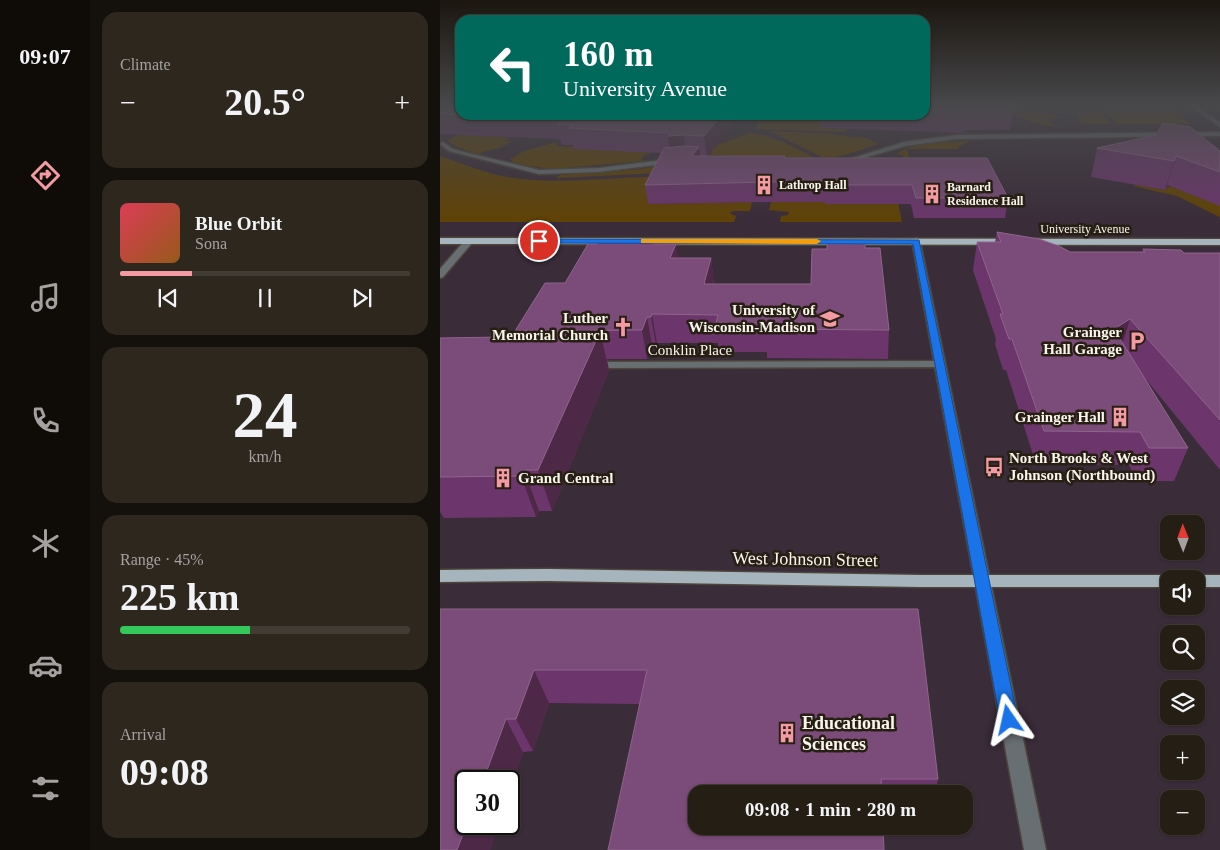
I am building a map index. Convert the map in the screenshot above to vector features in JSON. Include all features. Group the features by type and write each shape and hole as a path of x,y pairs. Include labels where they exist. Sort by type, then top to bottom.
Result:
{"main road":[{"name":"University Avenue","path":"440,241 1220,242"},
{"name":"West Johnson Street","path":"440,576 548,575 981,581 1160,581"},
{"path":"1205,581 1220,581"}],"street":[{"path":"442,144 451,150 476,158 539,172 592,171 678,161"},
{"path":"836,163 906,144"},
{"path":"440,275 469,241"},
{"path":"916,241 1035,850"},
{"name":"Conklin Place","path":"583,365 940,364"}],"shaded area":[{"name":"University of Wisconsin-Madison","path":"440,144 1220,144 1220,850 440,850"},
{"path":"451,144 507,144 500,148 481,152 482,154 480,155"},
{"path":"556,144 557,146 651,152 641,158 643,161 552,169 515,164 510,159 524,151"},
{"path":"786,144 815,158 709,155 717,145"},
{"path":"795,144 878,144 843,155 822,157"},
{"path":"925,144 964,144 959,146 958,149 907,149"},
{"path":"907,149 911,163 904,160 903,155 896,154"},
{"path":"440,156 495,174 532,180 661,177 649,204 752,202 750,211 734,211 729,213 736,216 734,222 440,222"},
{"path":"665,165 661,173 555,178 561,175 642,169"},
{"path":"1133,186 1165,190 1167,187 1173,187 1220,203 1220,217 1177,196"},
{"path":"896,191 902,222 780,222 781,216 788,215 789,212 769,210 771,202 826,202"}],"building":[{"path":"1117,144 1211,144 1220,151 1220,172 1176,156 1174,161 1097,148"},
{"path":"699,147 692,156 987,158 1008,198 916,198 912,185 825,185 826,182 770,182 645,185 664,148"},
{"name":"Grainger Hall","path":"997,232 1039,239 1070,252 1145,252 1143,249 1181,250 1184,253 1220,253 1220,420 1130,319 1114,329 1188,448 1149,448 1140,432 1044,431 1012,339 1009,339 1000,314 1003,314 977,242 1001,242"},
{"path":"605,240 647,240 653,242 652,244 676,244 670,258 711,258 704,284 811,284 812,249 827,249 827,244 865,244 865,248 880,248 889,330 765,329 766,323 716,323 718,315 652,314 651,317 647,317 642,330 515,331 545,283 565,283 588,244 597,244"},
{"name":"Grand Central","path":"506,332 600,332 538,470 524,470 521,476 440,477 440,338 503,337"},
{"name":"Educational Sciences","path":"440,609 918,609 938,779 881,779 881,785 688,785 688,835 883,835 884,850 608,850 647,670 534,670 516,719 506,719 487,770 455,770 455,835 463,835 457,850 440,850"}],"slow traffic":[{"path":"644,241 817,241"}],"place":[{"name":"Lathrop Hall","path":"764,185"},
{"name":"Barnard Residence Hall","path":"932,194"},
{"name":"University of Wisconsin-Madison","path":"830,319"},
{"name":"Luther Memorial Church","path":"623,327"},
{"name":"Grainger Hall Garage","path":"1137,341"},
{"name":"Grainger Hall","path":"1120,417"},
{"name":"North Brooks & West Johnson (Northbound)","path":"994,467"},
{"name":"Grand Central","path":"503,478"},
{"name":"Educational Sciences","path":"787,733"}],"route":[{"path":"539,241 916,241 1009,720"}]}
